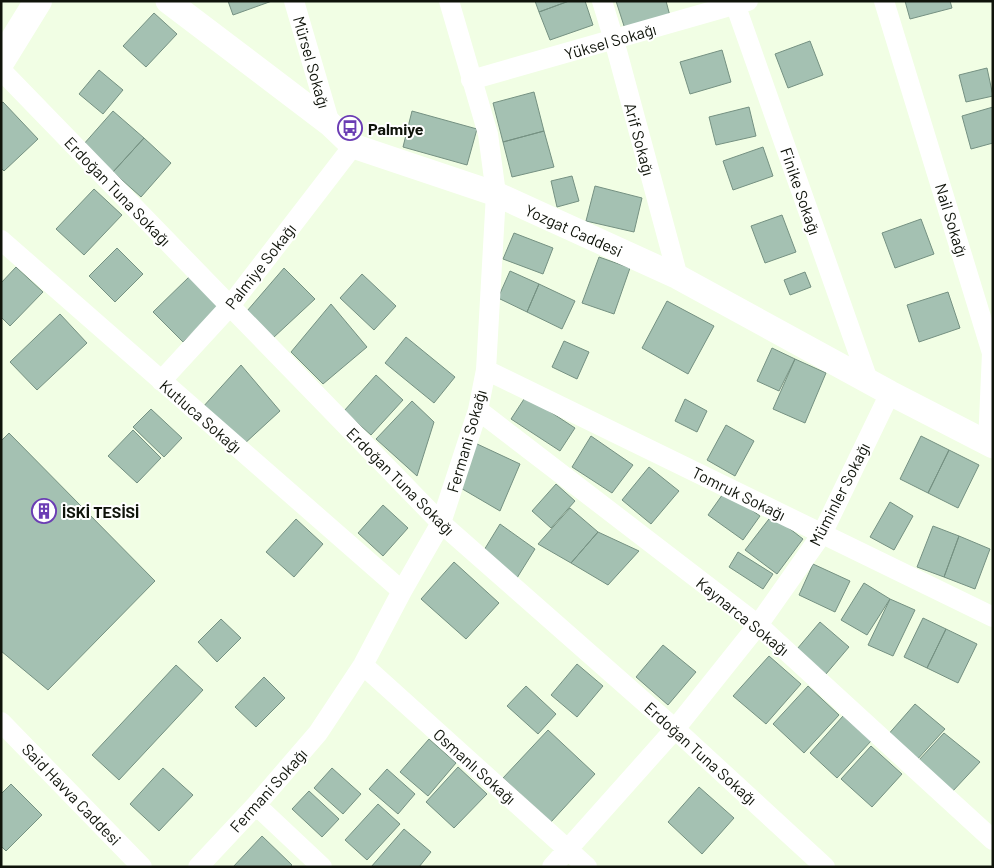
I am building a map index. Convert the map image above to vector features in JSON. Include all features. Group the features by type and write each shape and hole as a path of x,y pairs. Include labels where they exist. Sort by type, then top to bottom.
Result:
{"main road":[{"path":"1,61 38,1"}],"street":[{"name":"Yozgat Caddesi","path":"168,1 330,124 353,146 496,194 678,277 890,393 990,445"},
{"name":"Mürsel Sokağı","path":"294,1 330,124"},
{"name":"Fermani Sokağı","path":"198,867 256,805 318,733 363,665 441,523 478,410 486,370 496,194 488,134 449,1"},
{"name":"Arif Sokağı","path":"602,1 678,277"},
{"name":"Nail Sokağı","path":"884,1 992,352 990,445"},
{"name":"Yüksel Sokağı","path":"471,80 739,3"},
{"name":"Finike Sokağı","path":"739,3 868,380"},
{"name":"Erdoğan Tuna Sokağı","path":"1,70 441,523 675,729 825,867"},
{"name":"Palmiye Sokağı","path":"160,381 230,306 353,146"},
{"name":"Kutluca Sokağı","path":"3,246 402,592"},
{"name":"Tomruk Sokağı","path":"486,370 993,617"},
{"name":"Müminler Sokağı","path":"552,867 675,729 758,626 822,534 890,393"},
{"name":"Kaynarca Sokağı","path":"478,410 758,626 993,840"},
{"name":"Osmanlı Sokağı","path":"363,665 587,867"},
{"name":"Said Havva Caddesi","path":"1,722 142,867"},
{"path":"256,805 322,867"}],"building":[{"path":"228,1 272,1 233,15"},
{"path":"535,1 569,1 539,12"},
{"path":"569,1 585,1 593,25 550,40 539,12"},
{"path":"616,1 666,1 670,16 625,29"},
{"path":"905,1 950,1 952,8 910,19"},
{"path":"154,13 177,34 146,67 123,46"},
{"path":"810,41 823,75 788,88 775,54"},
{"path":"722,50 731,82 690,94 680,62"},
{"path":"987,68 993,96 966,102 959,75"},
{"path":"99,70 123,90 103,114 79,94"},
{"path":"534,92 544,131 503,142 493,103"},
{"path":"3,102 38,139 4,171 1,168 1,103"},
{"path":"749,107 756,136 716,145 709,117"},
{"path":"993,107 993,143 971,149 962,116"},
{"path":"113,111 144,138 113,172 83,145"},
{"path":"412,111 477,129 467,165 403,147"},
{"path":"544,131 554,167 512,177 503,142"},
{"path":"144,138 171,163 141,197 113,172"},
{"path":"763,147 773,176 733,190 723,161"},
{"path":"572,176 579,201 557,207 551,181"},
{"path":"595,186 642,198 634,232 586,221"},
{"path":"94,189 122,215 84,255 56,229"},
{"path":"782,215 796,252 765,263 751,226"},
{"path":"921,219 934,254 895,268 882,233"},
{"path":"514,233 553,248 543,274 503,259"},
{"path":"117,248 143,274 115,302 89,276"},
{"path":"599,257 630,268 614,314 582,303"},
{"path":"16,267 43,292 10,326 1,317 1,283"},
{"path":"284,268 315,299 273,338 247,311"},
{"path":"510,271 539,284 527,312 498,298"},
{"path":"805,272 811,287 790,295 784,280"},
{"path":"362,274 396,306 374,330 340,298"},
{"path":"189,277 218,307 183,342 153,312"},
{"path":"539,284 575,301 562,329 527,312"},
{"path":"948,292 960,328 919,342 907,305"},
{"path":"667,301 714,326 688,374 642,348"},
{"path":"331,304 367,347 323,384 291,352"},
{"path":"60,314 87,343 37,390 10,362"},
{"path":"406,337 455,377 434,403 385,363"},
{"path":"564,341 589,352 577,379 552,367"},
{"path":"772,348 795,359 779,391 757,381"},
{"path":"795,359 826,373 805,423 773,409"},
{"path":"241,365 280,411 243,445 202,408"},
{"path":"376,375 403,400 371,435 344,411"},
{"path":"526,396 575,428 560,451 511,419"},
{"path":"685,399 707,411 697,432 675,421"},
{"path":"412,401 434,422 417,476 376,439"},
{"path":"151,409 182,438 164,457 133,427"},
{"path":"726,425 754,441 735,476 707,460"},
{"path":"133,430 161,458 137,483 108,456"},
{"name":"İSKİ TESİSİ","path":"9,433 155,581 48,690 1,651 1,441"},
{"path":"591,436 633,465 612,493 572,467"},
{"path":"921,436 949,450 928,493 900,479"},
{"path":"475,443 520,464 500,511 459,487"},
{"path":"949,450 979,465 958,508 928,493"},
{"path":"649,467 679,491 651,524 622,500"},
{"path":"556,484 575,501 551,528 532,511"},
{"path":"725,491 760,516 743,540 708,515"},
{"path":"890,502 913,516 894,550 870,537"},
{"path":"383,505 408,528 383,556 358,533"},
{"path":"570,508 598,532 571,563 538,544"},
{"path":"772,515 803,539 777,574 745,550"},
{"path":"296,519 323,544 294,577 266,552"},
{"path":"500,524 535,549 512,586 481,555"},
{"path":"933,526 959,536 944,577 917,567"},
{"path":"598,532 639,551 608,585 571,563"},
{"path":"959,536 990,549 975,589 944,577"},
{"path":"738,552 773,574 763,589 729,567"},
{"path":"454,562 499,603 466,639 421,599"},
{"path":"813,564 850,581 835,612 799,595"},
{"path":"864,583 890,599 867,635 841,620"},
{"path":"890,599 915,610 893,656 868,645"},
{"path":"923,618 946,629 927,668 904,657"},
{"path":"221,619 241,638 217,662 198,642"},
{"path":"820,622 849,647 826,674 797,649"},
{"path":"946,629 977,644 958,683 927,668"},
{"path":"663,645 696,672 668,705 636,677"},
{"path":"769,656 801,684 766,724 733,696"},
{"path":"577,664 603,686 577,717 551,695"},
{"path":"176,665 203,690 119,780 92,755"},
{"path":"264,677 285,698 256,727 235,707"},
{"path":"526,686 556,714 538,734 507,706"},
{"path":"808,686 839,715 804,753 773,724"},
{"path":"915,704 945,729 915,762 886,737"},
{"path":"843,716 871,741 837,778 810,753"},
{"path":"548,730 595,774 551,822 503,778"},
{"path":"944,733 980,762 952,792 918,761"},
{"path":"429,739 456,763 428,796 400,772"},
{"path":"871,746 902,774 872,807 841,779"},
{"path":"458,767 487,794 454,828 426,802"},
{"path":"163,768 193,795 159,831 130,804"},
{"path":"332,768 361,794 343,814 314,788"},
{"path":"387,769 415,794 398,814 369,789"},
{"path":"11,784 42,815 6,851 1,846 1,794"},
{"path":"699,787 734,818 702,854 668,822"},
{"path":"309,791 339,819 322,837 292,809"},
{"path":"378,804 400,824 367,860 345,840"},
{"path":"404,829 431,852 419,867 371,867"},
{"path":"262,836 292,865 290,867 233,867"}],"place":[{"name":"Palmiye","path":"350,128"},
{"name":"İSKİ TESİSİ","path":"44,511"}]}
